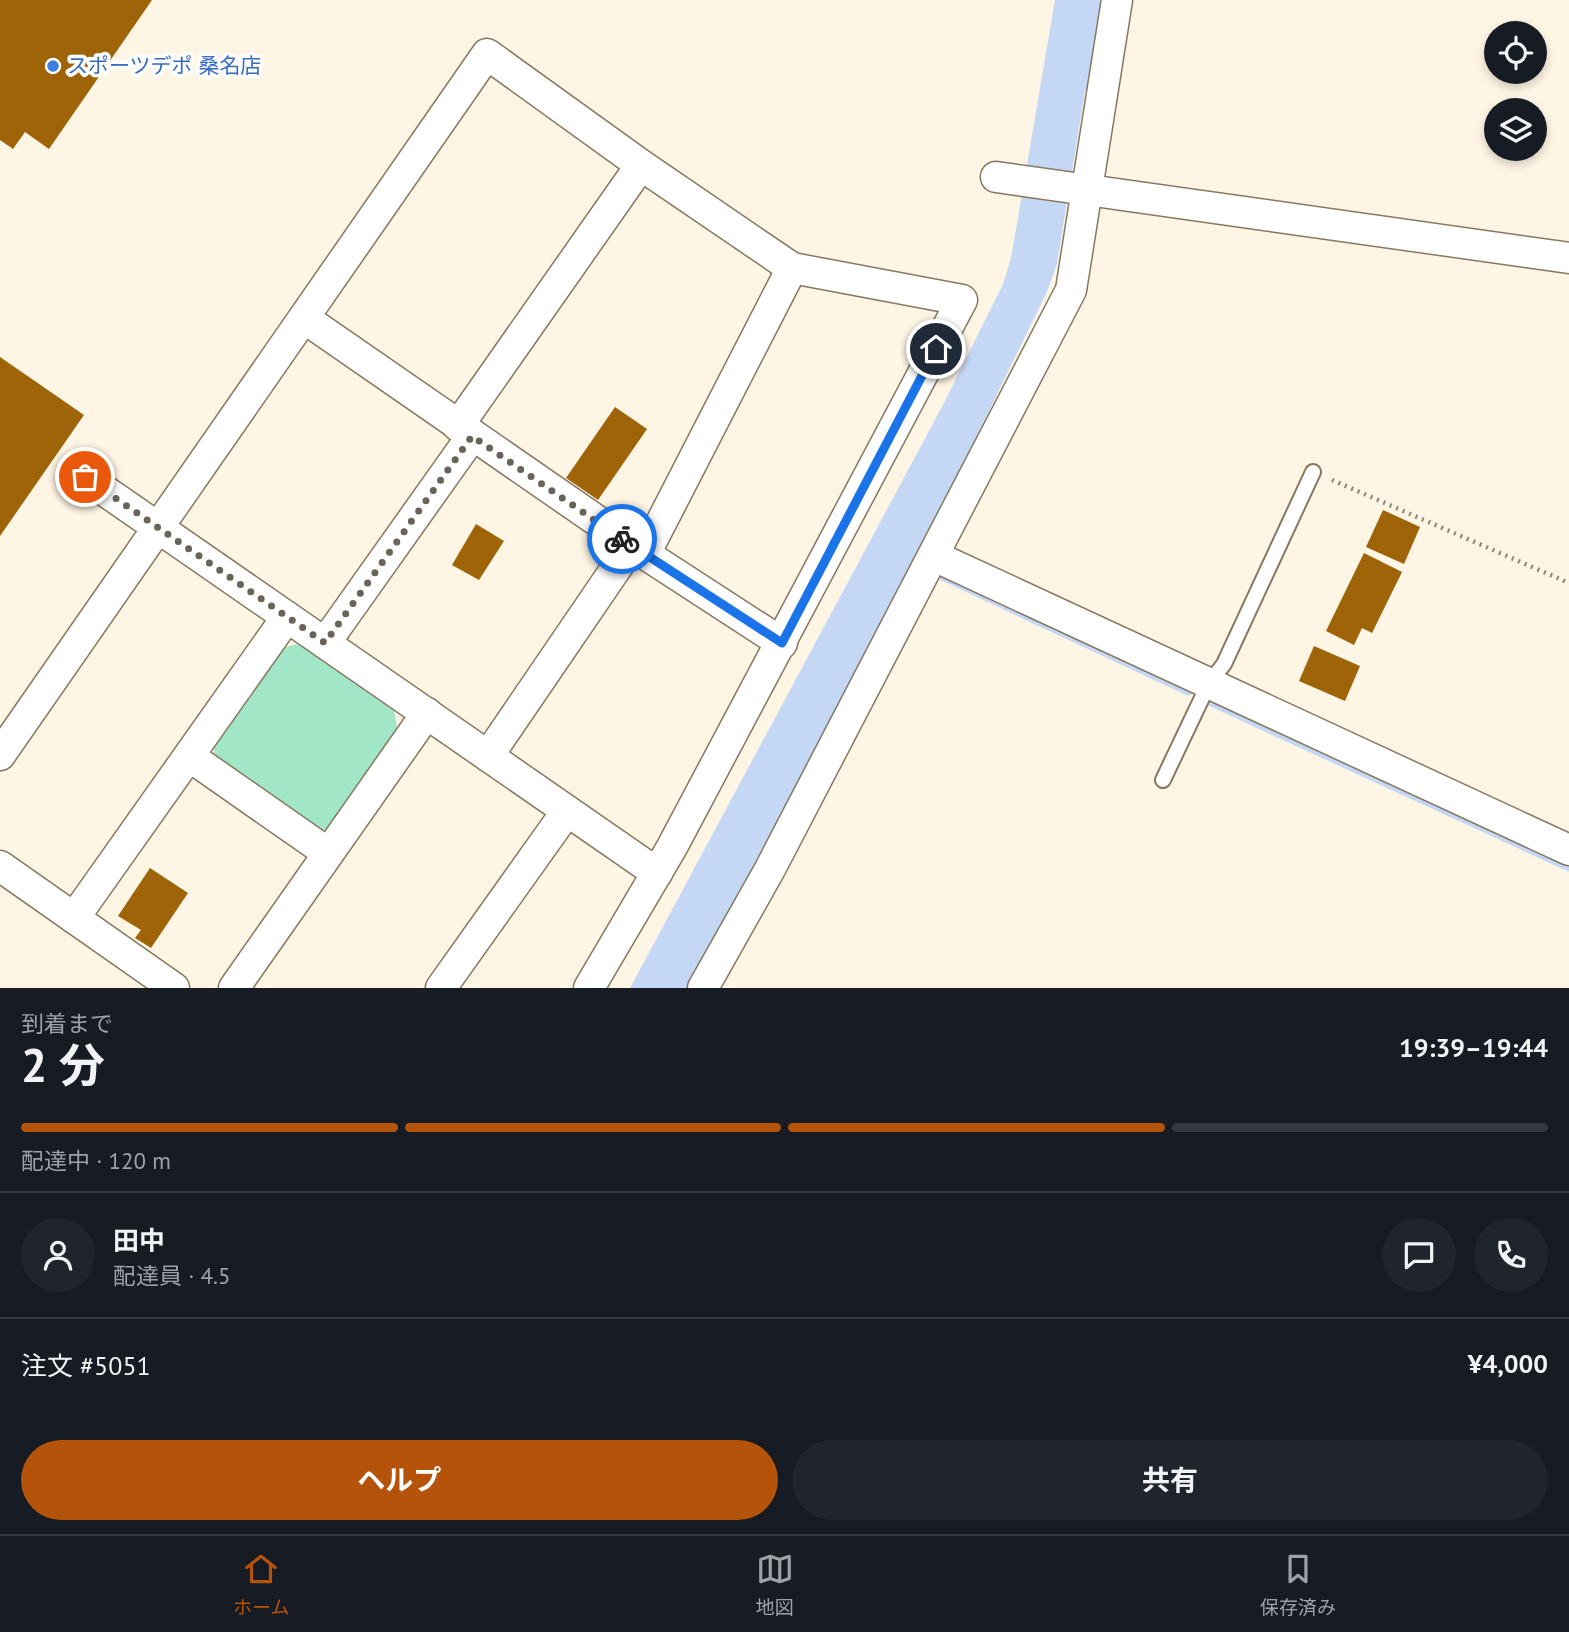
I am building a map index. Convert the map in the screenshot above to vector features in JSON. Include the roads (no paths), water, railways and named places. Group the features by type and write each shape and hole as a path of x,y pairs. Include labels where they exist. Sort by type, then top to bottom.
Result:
{"street":[{"path":"703,988 770,869 1070,290 1117,0"},
{"path":"0,755 487,54 641,165 792,268 962,300 782,643 657,873 589,988"},
{"path":"325,643 641,165"},
{"path":"996,177 1569,258"},
{"path":"488,756 638,549 792,268"},
{"path":"304,318 638,549 782,643"},
{"path":"85,477 657,873"},
{"path":"934,556 1569,850"},
{"path":"74,918 287,617"},
{"path":"234,988 427,713"},
{"path":"189,756 328,853"},
{"path":"441,988 567,811"},
{"path":"0,866 174,988"}],"lane":[{"path":"1163,780 1209,683 1224,664 1313,472"}],"water":[{"path":"1055,0 1106,0 1092,91 1085,91 1057,264 1047,292 915,562 689,988 630,988 943,405 1003,284 1011,258"}],"waterway":[{"path":"936,573 1188,691"},
{"path":"1207,700 1569,867"}],"place":[{"name":"スポーツデポ 桑名店","path":"53,66"}]}
